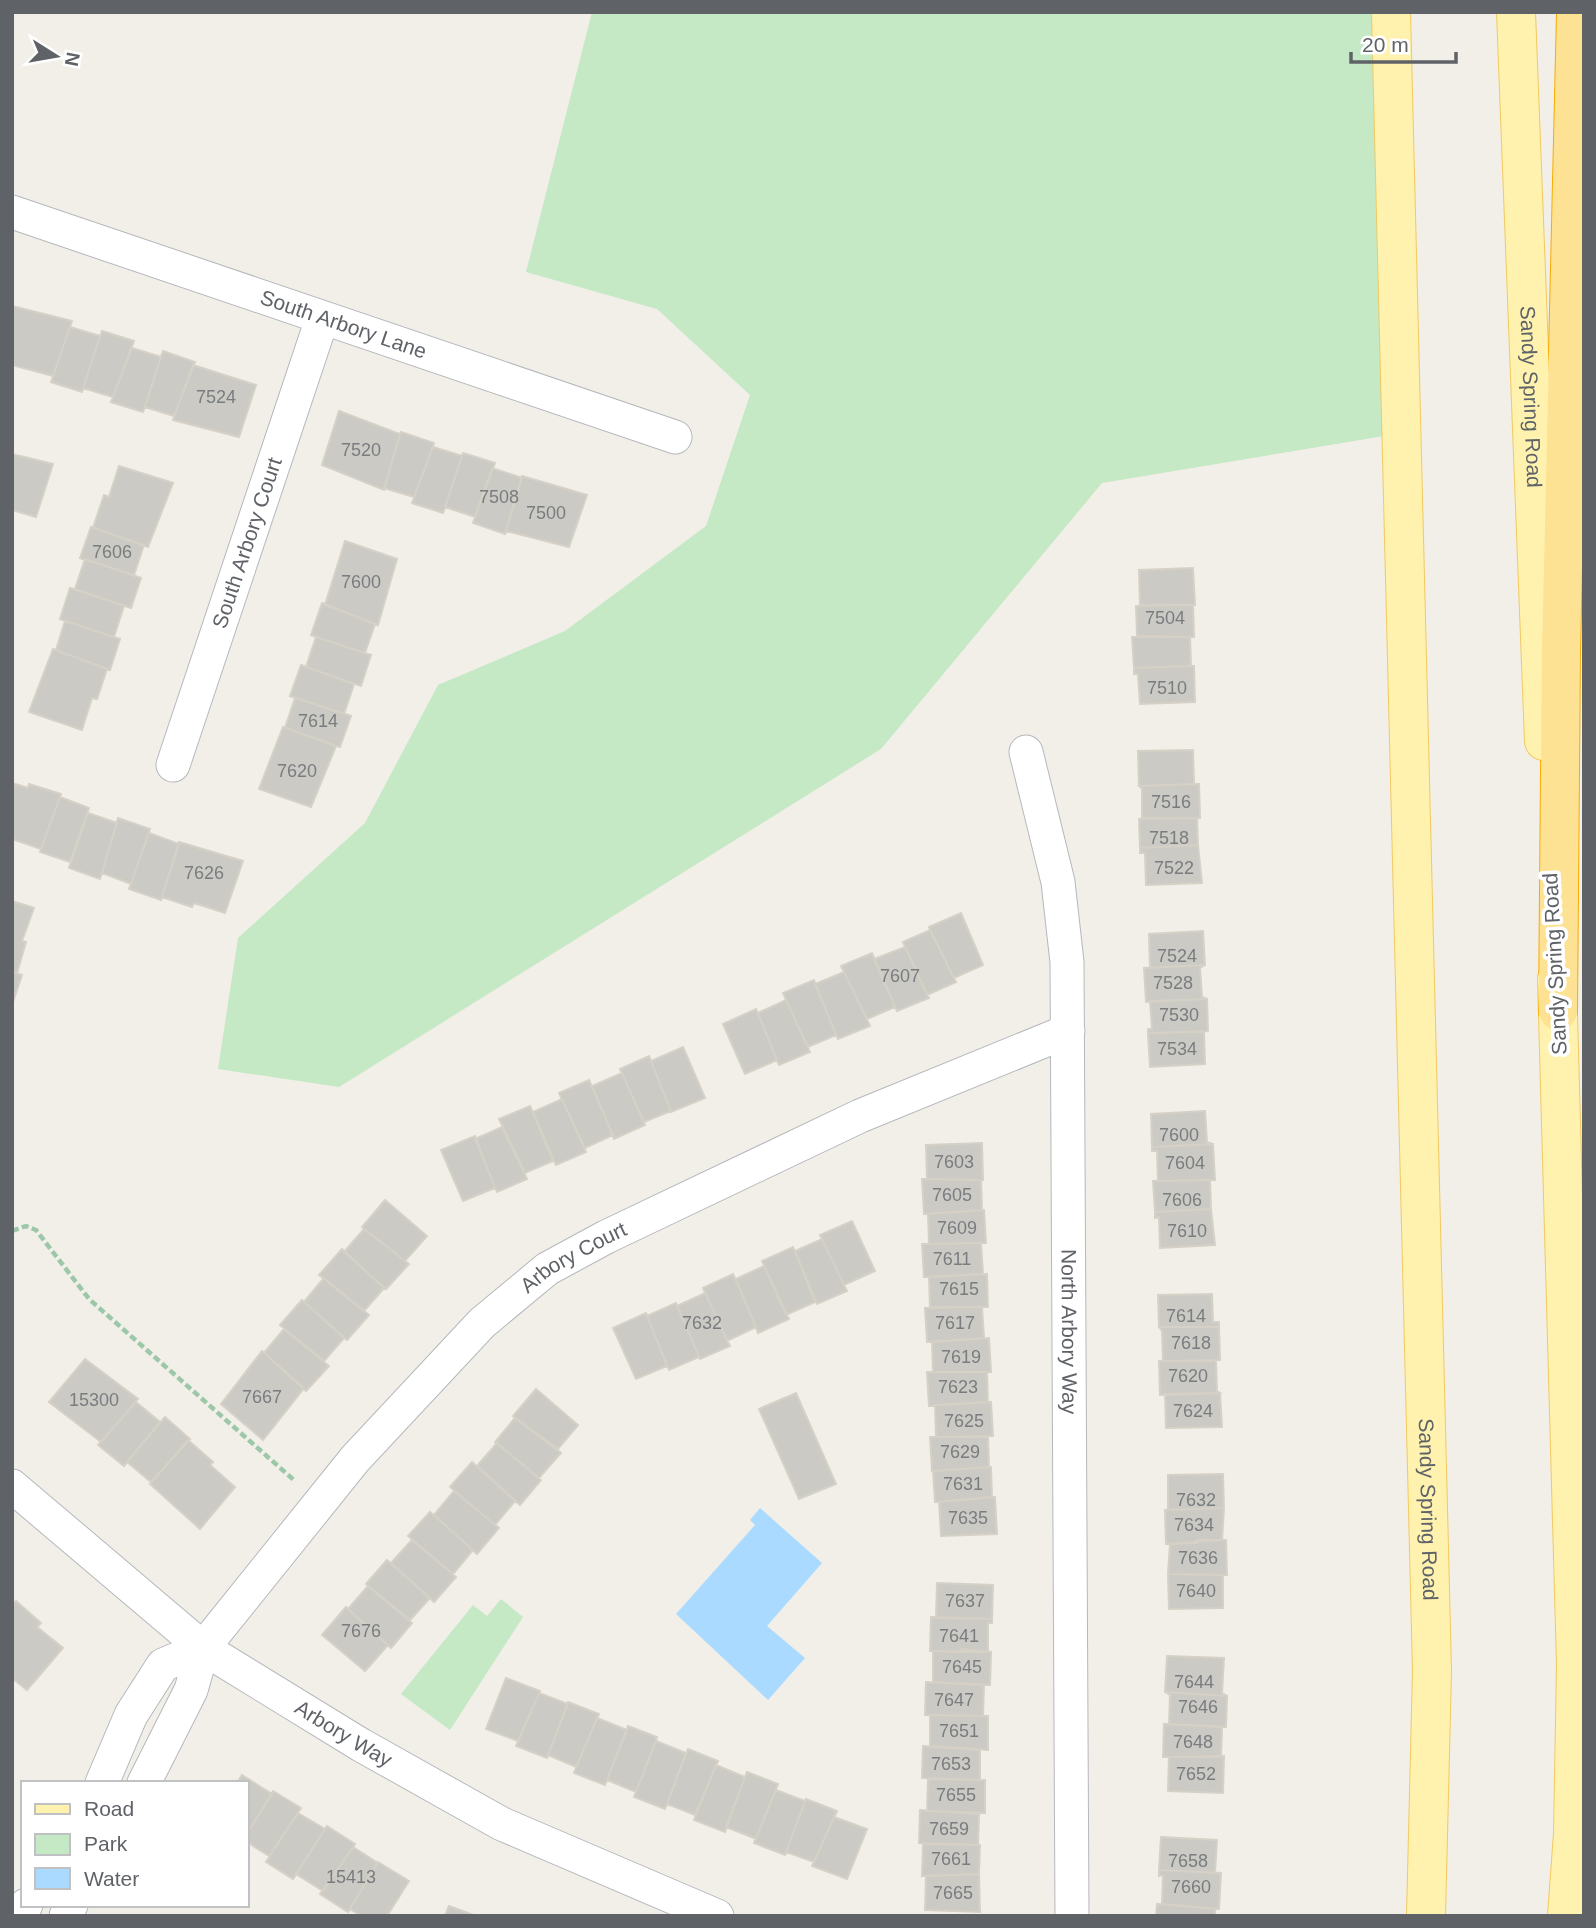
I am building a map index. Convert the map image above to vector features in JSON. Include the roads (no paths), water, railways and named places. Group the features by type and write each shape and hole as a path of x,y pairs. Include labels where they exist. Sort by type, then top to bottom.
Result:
{"highway":[{"path":"1558,1011 1562,638 1576,12"}],"main road":[{"name":"Sandy Spring Road","path":"1391,12 1432,1671 1426,1916"},
{"name":"Sandy Spring Road","path":"1516,12 1539,653 1558,1011 1576,1665 1573,1834 1567,1916"},
{"path":"1405,1916 1432,1671"},
{"path":"1573,1834 1573,1916"}],"street":[{"name":"South Arbory Lane","path":"12,212 675,437"},
{"name":"South Arbory Court","path":"173,765 322,318"},
{"name":"North Arbory Way","path":"1027,752 1058,882 1067,962 1072,1916"},
{"name":"Arbory Court","path":"145,1781 191,1690 203,1648 355,1459 482,1323 547,1269 606,1237 860,1116 1068,1031"},
{"name":"Arbory Way","path":"12,1486 203,1648 360,1745 492,1818 717,1916"},
{"name":"Arbory Court","path":"103,1781 131,1715 163,1665 203,1648"}],"water":[{"path":"760,1508 822,1563 767,1626 805,1658 768,1700 676,1614 755,1525 750,1520"}]}
